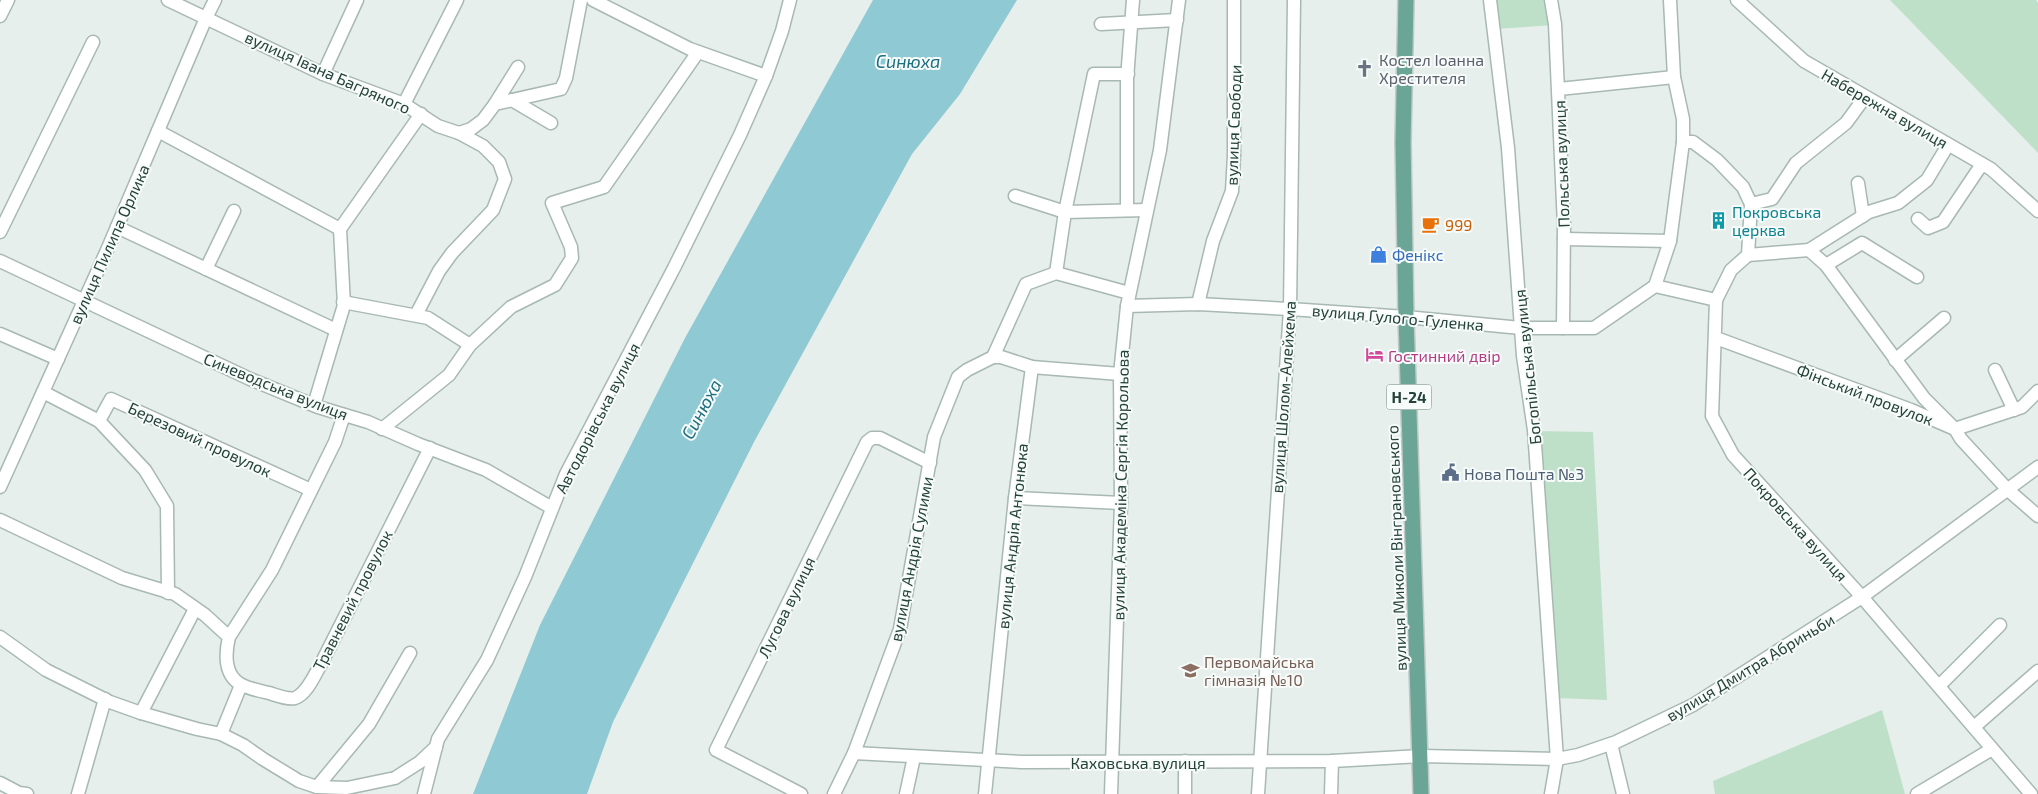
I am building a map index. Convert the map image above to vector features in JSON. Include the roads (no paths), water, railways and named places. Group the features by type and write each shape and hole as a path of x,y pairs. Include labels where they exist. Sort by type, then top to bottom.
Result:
{"main road":[{"name":"вулиця Миколи Вінграновського","path":"1406,0 1403,142 1406,317 1421,794"}],"street":[{"path":"0,16 8,0"},
{"name":"вулиця Івана Багряного","path":"168,0 323,74 404,104 438,126 483,146 499,162 505,179 493,210 452,253 416,315"},
{"name":"вулиця Пилипа Орлика","path":"0,487 118,227 215,0"},
{"path":"323,74 356,0"},
{"path":"404,104 457,0"},
{"path":"495,104 561,89 566,78 581,0"},
{"path":"593,0 698,52 766,76"},
{"name":"Автодорівська вулиця","path":"0,637 46,670 105,699 141,713 198,730 221,734 243,745 299,781 317,787 361,789 394,778 420,762 437,746 438,739 488,660 525,576 566,474 674,268 740,135 766,76 782,32 790,0"},
{"path":"1127,210 1128,74 1133,0"},
{"name":"вулиця Академіка Сергія Корольова","path":"1111,794 1121,503 1120,374 1127,306 1160,150 1178,0"},
{"name":"вулиця Свободи","path":"1198,304 1213,240 1232,191 1234,0"},
{"name":"вулиця Шолом-Алейхема","path":"1258,794 1290,309 1294,0"},
{"name":"Богопільська вулиця","path":"1490,0 1508,148 1521,328 1534,430 1557,759 1551,794"},
{"name":"Польська вулиця","path":"1552,0 1556,24 1564,239 1563,328"},
{"path":"1670,0 1674,77 1683,119 1683,142 1670,241 1655,286 1716,300 1731,270 1748,255 1809,250 1869,212 1898,203 1927,180 1948,145"},
{"name":"Набережна вулиця","path":"1736,0 1804,61 1991,169 2038,211"},
{"path":"1101,24 1177,20"},
{"path":"0,232 93,42"},
{"path":"382,429 449,375 470,345 511,307 555,285 572,258 571,247 552,203 604,187 698,52"},
{"path":"459,134 482,120 495,104 518,67"},
{"path":"1056,273 1064,212 1094,74 1128,74"},
{"path":"1558,89 1674,77"},
{"path":"1751,204 1772,199 1796,163 1846,123 1865,97"},
{"path":"512,100 550,123"},
{"path":"314,405 344,302 340,229 421,114"},
{"path":"158,131 340,229"},
{"path":"1683,142 1693,142 1717,160 1743,187 1751,204 1748,255"},
{"path":"1918,219 1928,228 1943,222 1982,164"},
{"path":"1858,183 1863,216"},
{"path":"1015,196 1064,212 1146,210"},
{"path":"206,269 234,211"},
{"path":"118,227 336,330"},
{"path":"1564,239 1670,241"},
{"path":"1826,265 1862,243 1917,277"},
{"path":"1809,250 1826,265 1924,398 2008,490 2038,516"},
{"name":"Синеводська вулиця","path":"0,261 250,379 486,470 552,508"},
{"path":"1120,374 1032,367 1001,357 993,357 1026,284 1056,273 1130,293"},
{"name":"вулиця Гулого-Гуленка","path":"1127,306 1198,304 1406,317 1521,328 1594,328 1655,286"},
{"name":"Покровська вулиця","path":"1716,300 1712,416 1733,455 1862,597 2031,794"},
{"path":"344,302 428,318 470,345"},
{"path":"1895,360 1944,318"},
{"path":"0,334 58,359"},
{"name":"Фінський провулок","path":"1716,338 1911,410 1955,430"},
{"name":"вулиця Андрія Сулими","path":"834,794 854,754 900,629 934,437 958,377 967,370 993,357"},
{"name":"вулиця Андрія Антонюка","path":"985,794 1015,498 1032,367"},
{"path":"1995,370 2014,410"},
{"path":"1955,430 2022,407 2038,391"},
{"path":"43,392 99,421 144,470 167,506 168,593"},
{"name":"Березовий провулок","path":"99,421 112,399 311,490"},
{"path":"221,734 241,685 233,677 227,666 226,649 229,637 272,570 335,442 344,415"},
{"name":"Лугова вулиця","path":"801,794 716,750 868,442 872,438 880,438 930,463"},
{"name":"Травневий провулок","path":"241,685 287,698 296,698 304,692 321,664 430,448"},
{"name":"вулиця Дмитра Абриньби","path":"1421,756 1557,759 1578,755 1611,744 1693,705 1862,597 2038,467"},
{"path":"1015,498 1121,503"},
{"path":"0,520 122,578 175,594 205,615 229,637"},
{"path":"141,713 195,609"},
{"path":"1939,686 2000,625"},
{"path":"317,787 369,724 410,653"},
{"path":"1974,727 2038,671"},
{"path":"78,794 105,699"},
{"path":"1611,744 1623,794"},
{"path":"424,794 437,746"},
{"path":"1917,794 1992,749"},
{"name":"Каховська вулиця","path":"854,754 988,761 1112,762 1332,761 1421,756"},
{"path":"906,794 914,757"},
{"path":"1185,761 1185,794"},
{"path":"1331,794 1332,761"},
{"path":"0,783 19,793 27,794"}],"water":[{"name":"Синюха","path":"873,0 1017,0 960,94 912,154 754,442 613,722 587,794 473,794 540,625 685,338"}],"place":[{"name":"Костел Іоанна Хрестителя","path":"1365,68"},
{"name":"Покровська церква","path":"1718,220"},
{"name":"999","path":"1431,224"},
{"name":"Фенікс","path":"1378,254"},
{"name":"Гостинний двір","path":"1374,355"},
{"name":"Нова Пошта №3","path":"1450,473"},
{"name":"Первомайська гімназія №10","path":"1190,670"}]}
